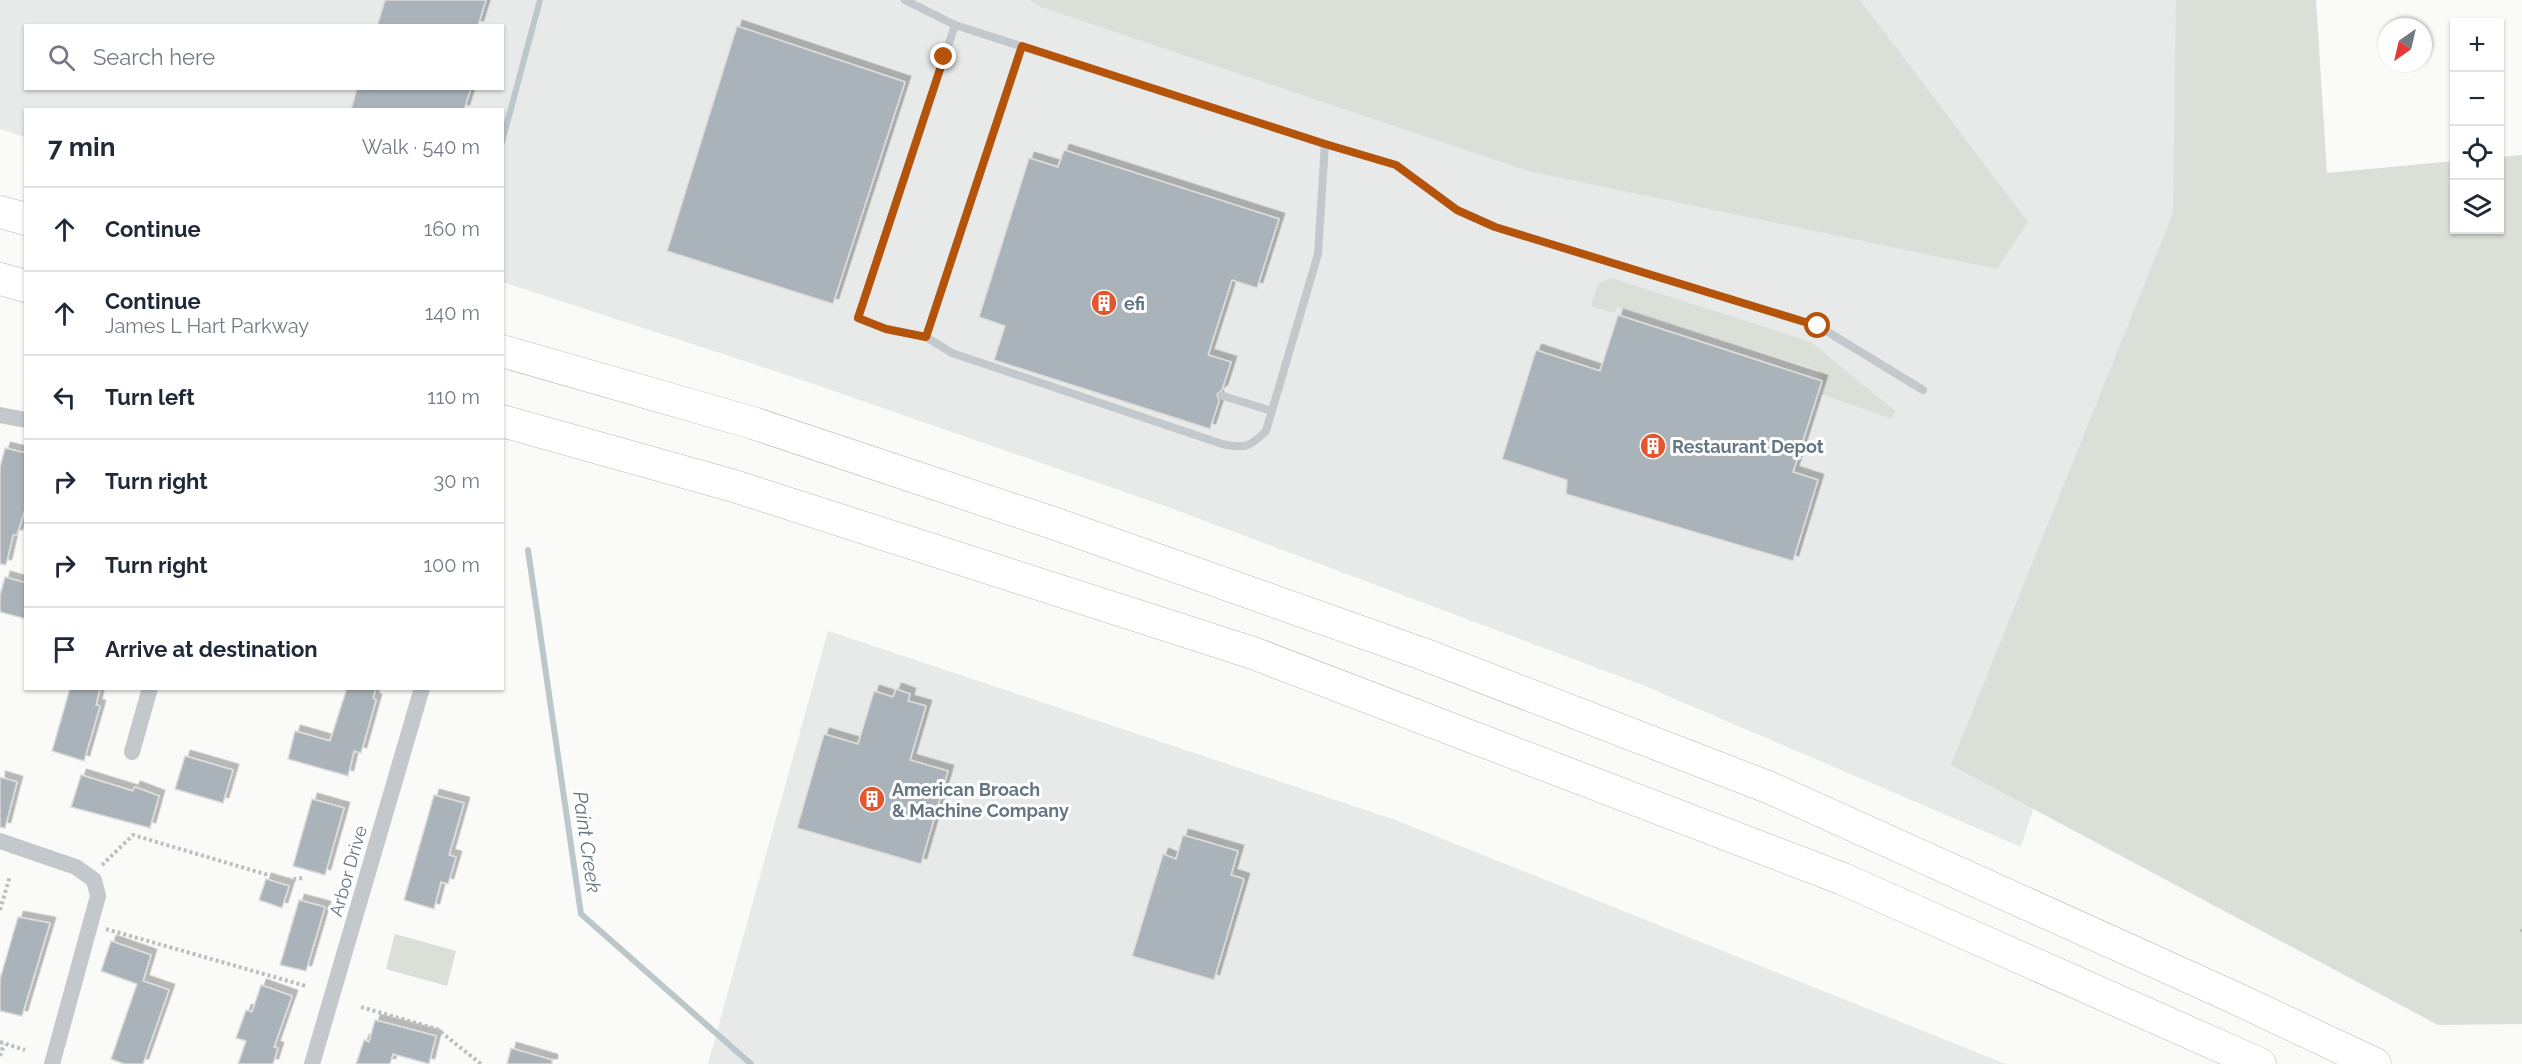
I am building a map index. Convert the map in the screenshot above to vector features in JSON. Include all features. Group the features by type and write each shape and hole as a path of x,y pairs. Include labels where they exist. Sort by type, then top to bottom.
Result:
{"highway":[{"path":"0,212 24,218"},
{"path":"0,279 24,285"},
{"path":"504,352 753,423 1056,524 1434,658 1768,787 2233,997 2375,1064"},
{"path":"504,422 734,486 1253,653 1844,879 2260,1064"}],"street":[{"path":"0,415 24,420"},
{"path":"132,752 149,690"},
{"name":"Arbor Drive","path":"312,1064 421,690"},
{"path":"0,841 76,867 94,880 98,896 52,1064"}],"lane":[{"path":"905,0 955,25 1396,165 1457,210 1495,227 1818,326 1923,390"},
{"path":"955,25 858,318 886,329 926,337 952,353 1222,444 1241,448 1254,443 1266,431 1318,254 1325,144"},
{"path":"926,337 1022,46"},
{"path":"1223,396 1272,411"}],"path":[{"path":"99,868 133,836 285,880 305,878"},
{"path":"0,910 2,893 9,876"},
{"path":"106,928 306,986"},
{"path":"361,1007 437,1029 481,1064"},
{"path":"0,1056 2,1043 25,1050"}],"shaded area":[{"path":"0,0 2225,0 2198,299 2021,847 1640,684 1165,506 808,382 504,282 504,108 24,108 24,137 0,129"},
{"path":"1030,0 1860,0 2028,222 1997,269 1528,171 1041,7"},
{"path":"2176,0 2316,0 2327,173 2450,161 2450,234 2504,234 2504,157 2522,155 2522,1024 2438,1025 1951,765 2173,213"},
{"path":"1611,278 1811,342 1895,411 1892,419 1821,394 1824,388 1818,370 1617,307 1614,313 1591,306 1598,284"},
{"path":"828,631 1398,821 2006,1064 708,1064"},
{"path":"395,934 456,951 447,986 386,969"}],"building":[{"path":"385,0 486,0 479,24 378,24"},
{"path":"737,26 905,82 833,304 667,251"},
{"path":"356,90 470,90 465,108 352,108"},
{"name":"efi","path":"1064,150 1279,219 1257,288 1232,280 1208,355 1231,362 1222,390 1217,394 1219,401 1210,429 994,360 1005,326 979,317 1029,158 1058,167"},
{"name":"Restaurant Depot","path":"1618,315 1822,381 1793,472 1818,480 1793,561 1566,494 1567,480 1502,459 1536,350 1600,371"},
{"path":"5,448 24,453 24,512 17,535 13,535 6,565 0,564 0,467"},
{"path":"5,577 24,582 24,618 0,612 0,595"},
{"name":"American Broach & Machine Company","path":"896,689 910,694 908,701 926,706 910,760 948,771 921,864 797,828 824,734 858,744 874,691 893,697"},
{"path":"69,690 100,690 96,705 100,706 84,761 52,751"},
{"path":"346,690 375,690 373,698 376,700 361,753 354,751 348,776 288,759 295,731 330,741"},
{"path":"185,756 233,770 223,803 175,789"},
{"path":"81,775 133,791 135,787 159,796 150,828 71,807"},
{"path":"0,777 17,782 5,828 0,827"},
{"path":"434,795 464,803 449,855 456,857 448,884 441,882 434,909 404,900"},
{"path":"312,799 344,808 325,875 293,866"},
{"path":"1183,835 1238,851 1231,875 1244,879 1214,980 1132,956 1163,854 1176,859"},
{"path":"266,879 289,886 282,908 259,900"},
{"path":"299,900 325,907 306,971 280,965"},
{"path":"18,917 50,923 22,1016 0,1011 0,979"},
{"path":"111,941 151,955 143,981 169,990 143,1064 124,1064 111,1059 137,984 101,971"},
{"path":"261,985 292,996 274,1047 278,1048 273,1064 238,1064 246,1041 236,1038 246,1010 252,1012"},
{"path":"375,1020 436,1036 429,1064 393,1054 390,1064 356,1064 364,1040 369,1042"},
{"path":"511,1048 552,1060 552,1064 507,1064"}],"waterway":[{"name":"Paint Creek","path":"504,135 540,0"},
{"name":"Paint Creek","path":"528,550 581,914 751,1064"}],"place":[{"name":"efi","path":"1104,303"},
{"name":"Restaurant Depot","path":"1653,446"},
{"name":"American Broach & Machine Company","path":"872,799"}],"route":[{"path":"944,57 858,318 886,329 926,337 1022,46 1396,165 1457,210 1495,227 1818,326"}]}
